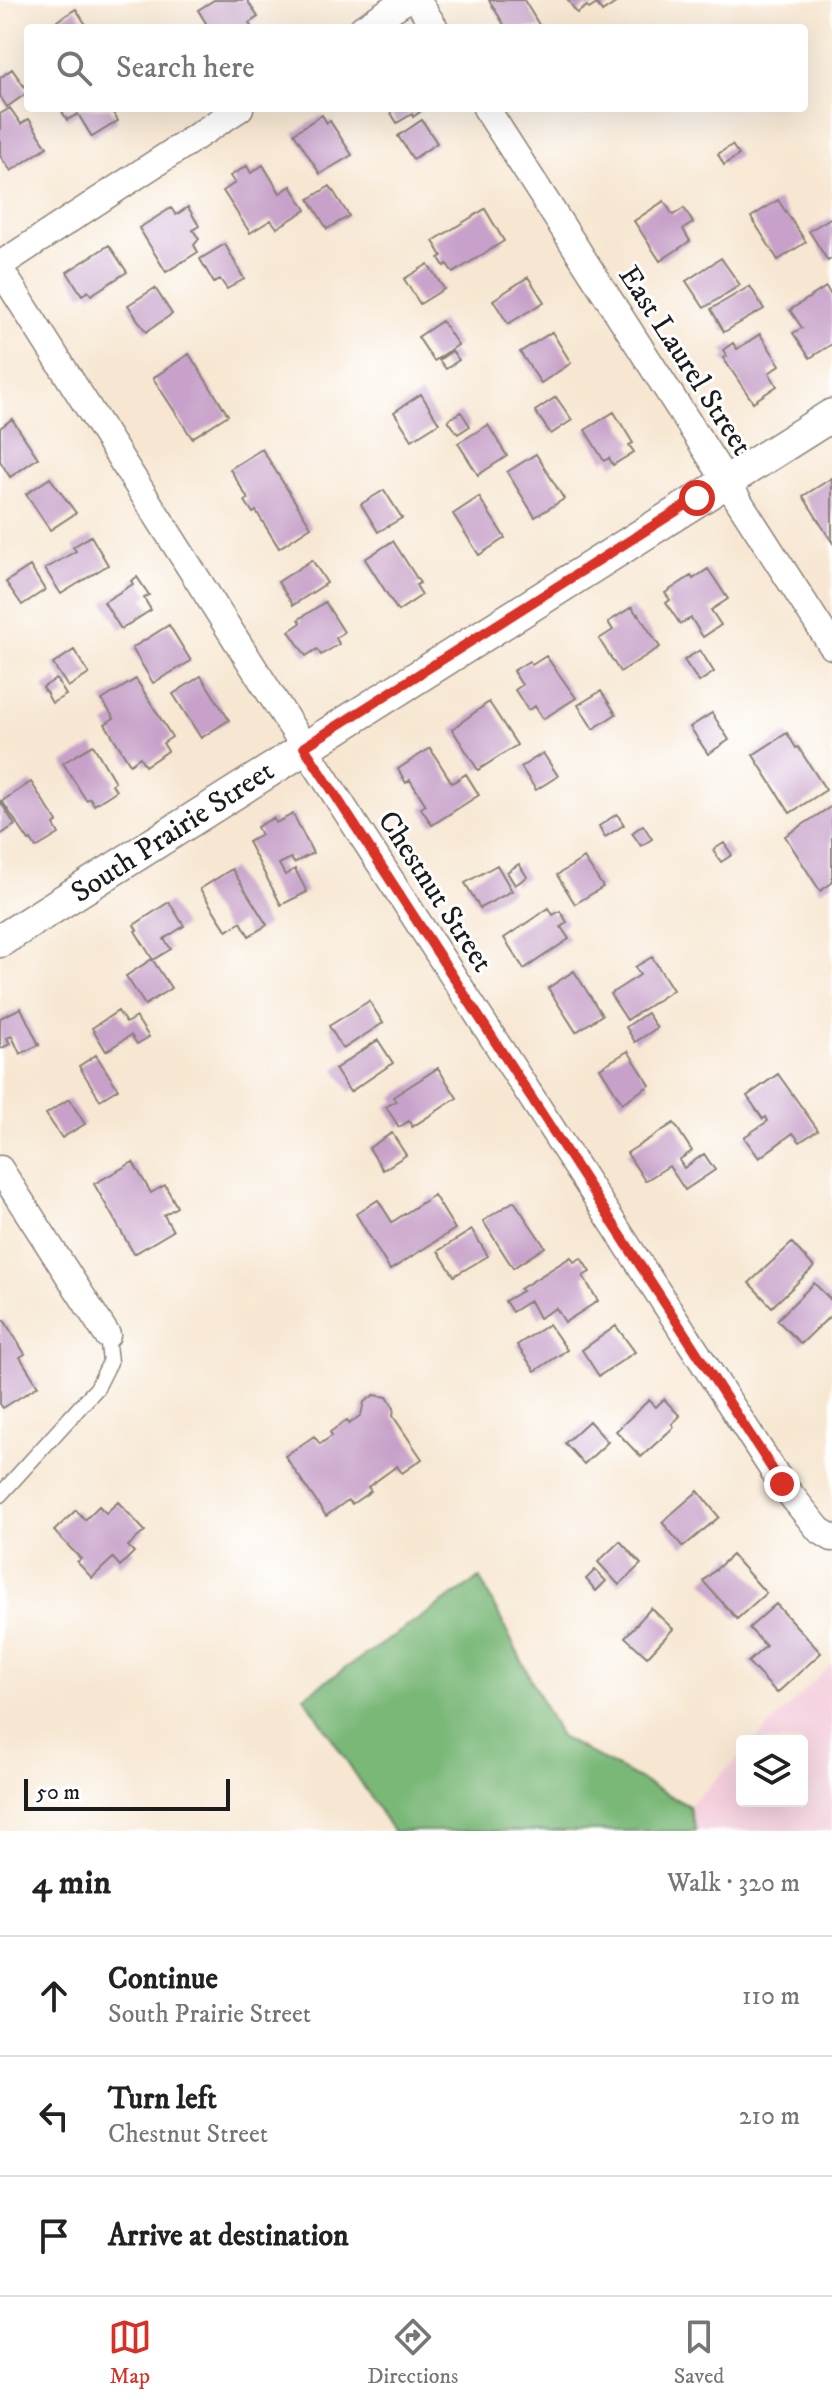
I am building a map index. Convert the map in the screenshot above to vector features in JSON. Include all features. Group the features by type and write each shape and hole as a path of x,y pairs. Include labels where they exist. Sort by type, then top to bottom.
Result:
{"street":[{"path":"369,24 406,0"},
{"path":"417,0 432,24"},
{"path":"0,267 234,112"},
{"name":"East Laurel Street","path":"489,112 832,646"},
{"name":"Chestnut Street","path":"0,267 304,747 782,1484 819,1530 832,1538"},
{"name":"South Prairie Street","path":"0,941 832,415"},
{"path":"0,1169 107,1335"}],"lane":[{"path":"0,1495 97,1388 110,1362 107,1335"}],"shaded area":[{"path":"832,1663 832,1831 696,1831 689,1806 736,1760 736,1807 808,1807 808,1735 761,1735"}],"green space":[{"path":"480,1578 560,1737 689,1806 696,1831 393,1831 304,1696"}],"building":[{"path":"214,0 247,0 258,17 250,24 207,24 198,10"},
{"path":"489,0 524,0 539,24 504,24"},
{"path":"568,0 620,0 602,12 597,4 577,13"},
{"path":"76,9 85,24 52,24"},
{"path":"12,69 24,86 24,95 7,107 0,96 0,78"},
{"path":"10,108 21,124 29,119 47,147 11,171 0,156 0,114"},
{"path":"62,112 112,112 118,121 92,137 78,114 67,120"},
{"path":"390,112 420,112 413,117 412,114 397,123"},
{"path":"322,115 327,123 330,121 352,155 320,174 294,133"},
{"path":"422,120 437,143 413,159 398,136"},
{"path":"732,145 739,155 724,165 718,154"},
{"path":"263,165 280,193 291,186 306,210 277,228 271,220 250,233 223,191 235,183 230,176 247,166 251,173"},
{"path":"330,186 349,216 327,229 309,199"},
{"path":"778,200 806,242 778,260 751,217"},
{"path":"664,201 673,215 684,208 693,223 683,229 690,241 660,261 634,221"},
{"path":"188,207 199,226 193,230 199,239 194,245 198,252 166,272 139,228 171,208 176,215"},
{"path":"485,209 504,241 453,273 439,258 442,256 433,241"},
{"path":"832,217 832,258 828,261 809,231"},
{"path":"225,244 244,279 227,289 220,279 214,283 200,259"},
{"path":"109,245 127,272 91,295 88,291 82,295 67,272"},
{"path":"721,258 740,285 704,308 686,281"},
{"path":"428,264 444,289 420,304 404,279"},
{"path":"528,277 544,302 508,324 493,300"},
{"path":"750,286 764,309 724,332 711,309"},
{"path":"826,287 832,297 832,344 810,358 793,333 802,328 790,310"},
{"path":"155,288 172,314 146,332 128,305"},
{"path":"442,321 458,345 434,361 418,337"},
{"path":"552,332 571,363 541,383 520,352"},
{"path":"760,334 780,365 769,373 777,386 753,402 723,358 727,356 723,350 733,343 737,349"},
{"path":"452,351 459,360 446,369 439,360"},
{"path":"189,354 228,415 192,438 153,378"},
{"path":"421,394 439,423 412,440 394,412"},
{"path":"556,397 572,420 551,434 535,411"},
{"path":"461,412 470,426 458,434 448,420"},
{"path":"614,412 633,443 629,445 634,452 613,465 609,458 604,461 585,430"},
{"path":"12,419 38,458 10,477 0,461 0,428"},
{"path":"488,425 507,456 478,475 458,443"},
{"path":"262,449 311,527 279,548 256,511 253,513 245,501 248,499 230,469"},
{"path":"536,454 564,499 535,517 507,472"},
{"path":"50,478 76,513 50,530 26,494"},
{"path":"832,478 832,542 803,496"},
{"path":"384,490 402,518 378,532 361,504"},
{"path":"479,497 505,538 479,555 453,514"},
{"path":"91,536 108,565 61,594 45,569 76,551 73,547"},
{"path":"393,541 420,583 416,585 422,595 398,611 365,559"},
{"path":"312,560 327,583 293,605 278,582"},
{"path":"30,566 45,590 22,605 6,582"},
{"path":"708,569 728,599 711,610 721,625 703,637 691,618 680,624 666,603 670,600 665,593"},
{"path":"137,577 149,595 144,598 151,610 121,629 104,602 133,584 131,581"},
{"path":"325,602 344,632 336,638 339,644 321,655 317,649 306,656 289,631 301,623 299,619"},
{"path":"632,607 660,647 620,672 599,639 613,630 608,622"},
{"path":"169,625 191,661 153,683 132,648"},
{"path":"74,650 89,674 68,687 53,664"},
{"path":"700,650 714,672 699,682 684,660"},
{"path":"546,656 576,698 543,719 535,706 528,710 515,690 522,685 513,671 529,661 532,665"},
{"path":"201,676 229,720 201,738 173,694"},
{"path":"56,679 66,695 52,703 43,687"},
{"path":"136,679 172,737 163,743 168,751 145,766 140,757 130,764 105,724 114,718 102,700"},
{"path":"601,691 616,714 593,729 578,705"},
{"path":"489,702 517,745 478,770 452,729"},
{"path":"712,713 729,740 708,754 690,727"},
{"path":"787,733 826,790 790,813 753,755"},
{"path":"93,745 115,782 112,784 116,791 94,805 90,798 86,800 63,763"},
{"path":"430,748 452,783 466,774 479,795 432,825 421,808 426,805 410,780 406,783 398,769"},
{"path":"543,753 558,776 536,790 521,767"},
{"path":"31,782 57,822 54,825 59,834 36,848 2,801"},
{"path":"0,801 15,825 0,835"},
{"path":"832,806 832,883 820,891 785,836"},
{"path":"293,814 313,853 294,863 291,858 279,864 285,875 295,869 307,892 281,905 248,842 261,835 257,827 273,818 276,823"},
{"path":"617,814 624,825 605,837 599,826"},
{"path":"643,825 652,839 641,846 632,833"},
{"path":"724,843 732,855 721,862 713,850"},
{"path":"584,858 603,887 575,904 557,875"},
{"path":"519,864 527,877 515,885 507,872"},
{"path":"497,865 512,891 480,908 465,883"},
{"path":"232,869 267,925 249,936 241,922 227,931 200,889"},
{"path":"169,902 184,926 164,939 171,949 153,960 134,925"},
{"path":"549,908 553,915 560,911 567,922 561,927 569,939 524,969 504,938"},
{"path":"652,957 673,990 627,1020 610,994 640,975 635,967"},
{"path":"152,959 171,988 145,1005 126,976"},
{"path":"574,971 602,1015 576,1032 548,988"},
{"path":"369,1001 383,1023 343,1049 329,1026"},
{"path":"21,1008 39,1045 20,1054 12,1036 7,1038 10,1044 0,1049 0,1018"},
{"path":"118,1011 126,1023 136,1017 149,1037 137,1044 131,1035 106,1051 92,1028"},
{"path":"647,1013 657,1028 635,1042 626,1027"},
{"path":"378,1040 393,1063 350,1092 335,1069"},
{"path":"628,1051 650,1085 622,1103 600,1068"},
{"path":"96,1055 118,1089 100,1100 79,1066"},
{"path":"438,1068 457,1098 412,1127 409,1121 399,1127 386,1107 396,1101 393,1097"},
{"path":"778,1074 818,1130 800,1142 793,1133 759,1158 744,1137 768,1121 766,1117 763,1119 747,1096"},
{"path":"69,1099 85,1124 62,1138 46,1114"},
{"path":"674,1123 692,1151 679,1160 684,1168 704,1154 715,1170 685,1190 669,1166 645,1181 627,1153"},
{"path":"392,1133 406,1155 383,1170 369,1148"},
{"path":"133,1162 151,1193 165,1185 177,1207 164,1215 173,1231 134,1254 94,1184"},
{"path":"434,1195 455,1229 390,1270 356,1214 378,1200 392,1222"},
{"path":"514,1201 545,1247 513,1268 483,1221"},
{"path":"472,1230 488,1256 454,1276 438,1251"},
{"path":"792,1243 814,1267 772,1307 749,1283"},
{"path":"571,1257 574,1262 581,1258 590,1272 583,1276 598,1301 565,1322 556,1308 539,1318 530,1301 512,1312 505,1301"},
{"path":"814,1283 832,1301 832,1314 801,1344 777,1320"},
{"path":"4,1320 25,1354 20,1357 38,1386 3,1408 0,1404 0,1322"},
{"path":"549,1324 567,1350 535,1371 517,1345"},
{"path":"616,1326 635,1352 599,1376 582,1350"},
{"path":"374,1395 387,1397 394,1408 393,1416 422,1459 402,1473 397,1466 368,1487 371,1491 352,1504 348,1500 326,1516 285,1456 314,1436 320,1444 332,1436 330,1432 361,1415 364,1402"},
{"path":"664,1399 680,1416 672,1424 674,1427 641,1457 616,1431 649,1400 656,1407"},
{"path":"589,1421 608,1442 584,1464 565,1443"},
{"path":"698,1491 719,1517 683,1547 662,1522"},
{"path":"118,1502 145,1531 128,1546 134,1552 120,1566 113,1558 92,1578 77,1562 81,1559 54,1531 76,1510 85,1520 99,1506 106,1513"},
{"path":"620,1541 641,1564 619,1585 598,1562"},
{"path":"732,1555 766,1593 737,1619 703,1581"},
{"path":"595,1570 606,1581 596,1591 586,1579"},
{"path":"776,1604 821,1653 777,1693 748,1662 766,1646 749,1628"},
{"path":"651,1608 673,1629 647,1657 625,1637"}],"route":[{"path":"697,498 304,747 782,1484"}]}
